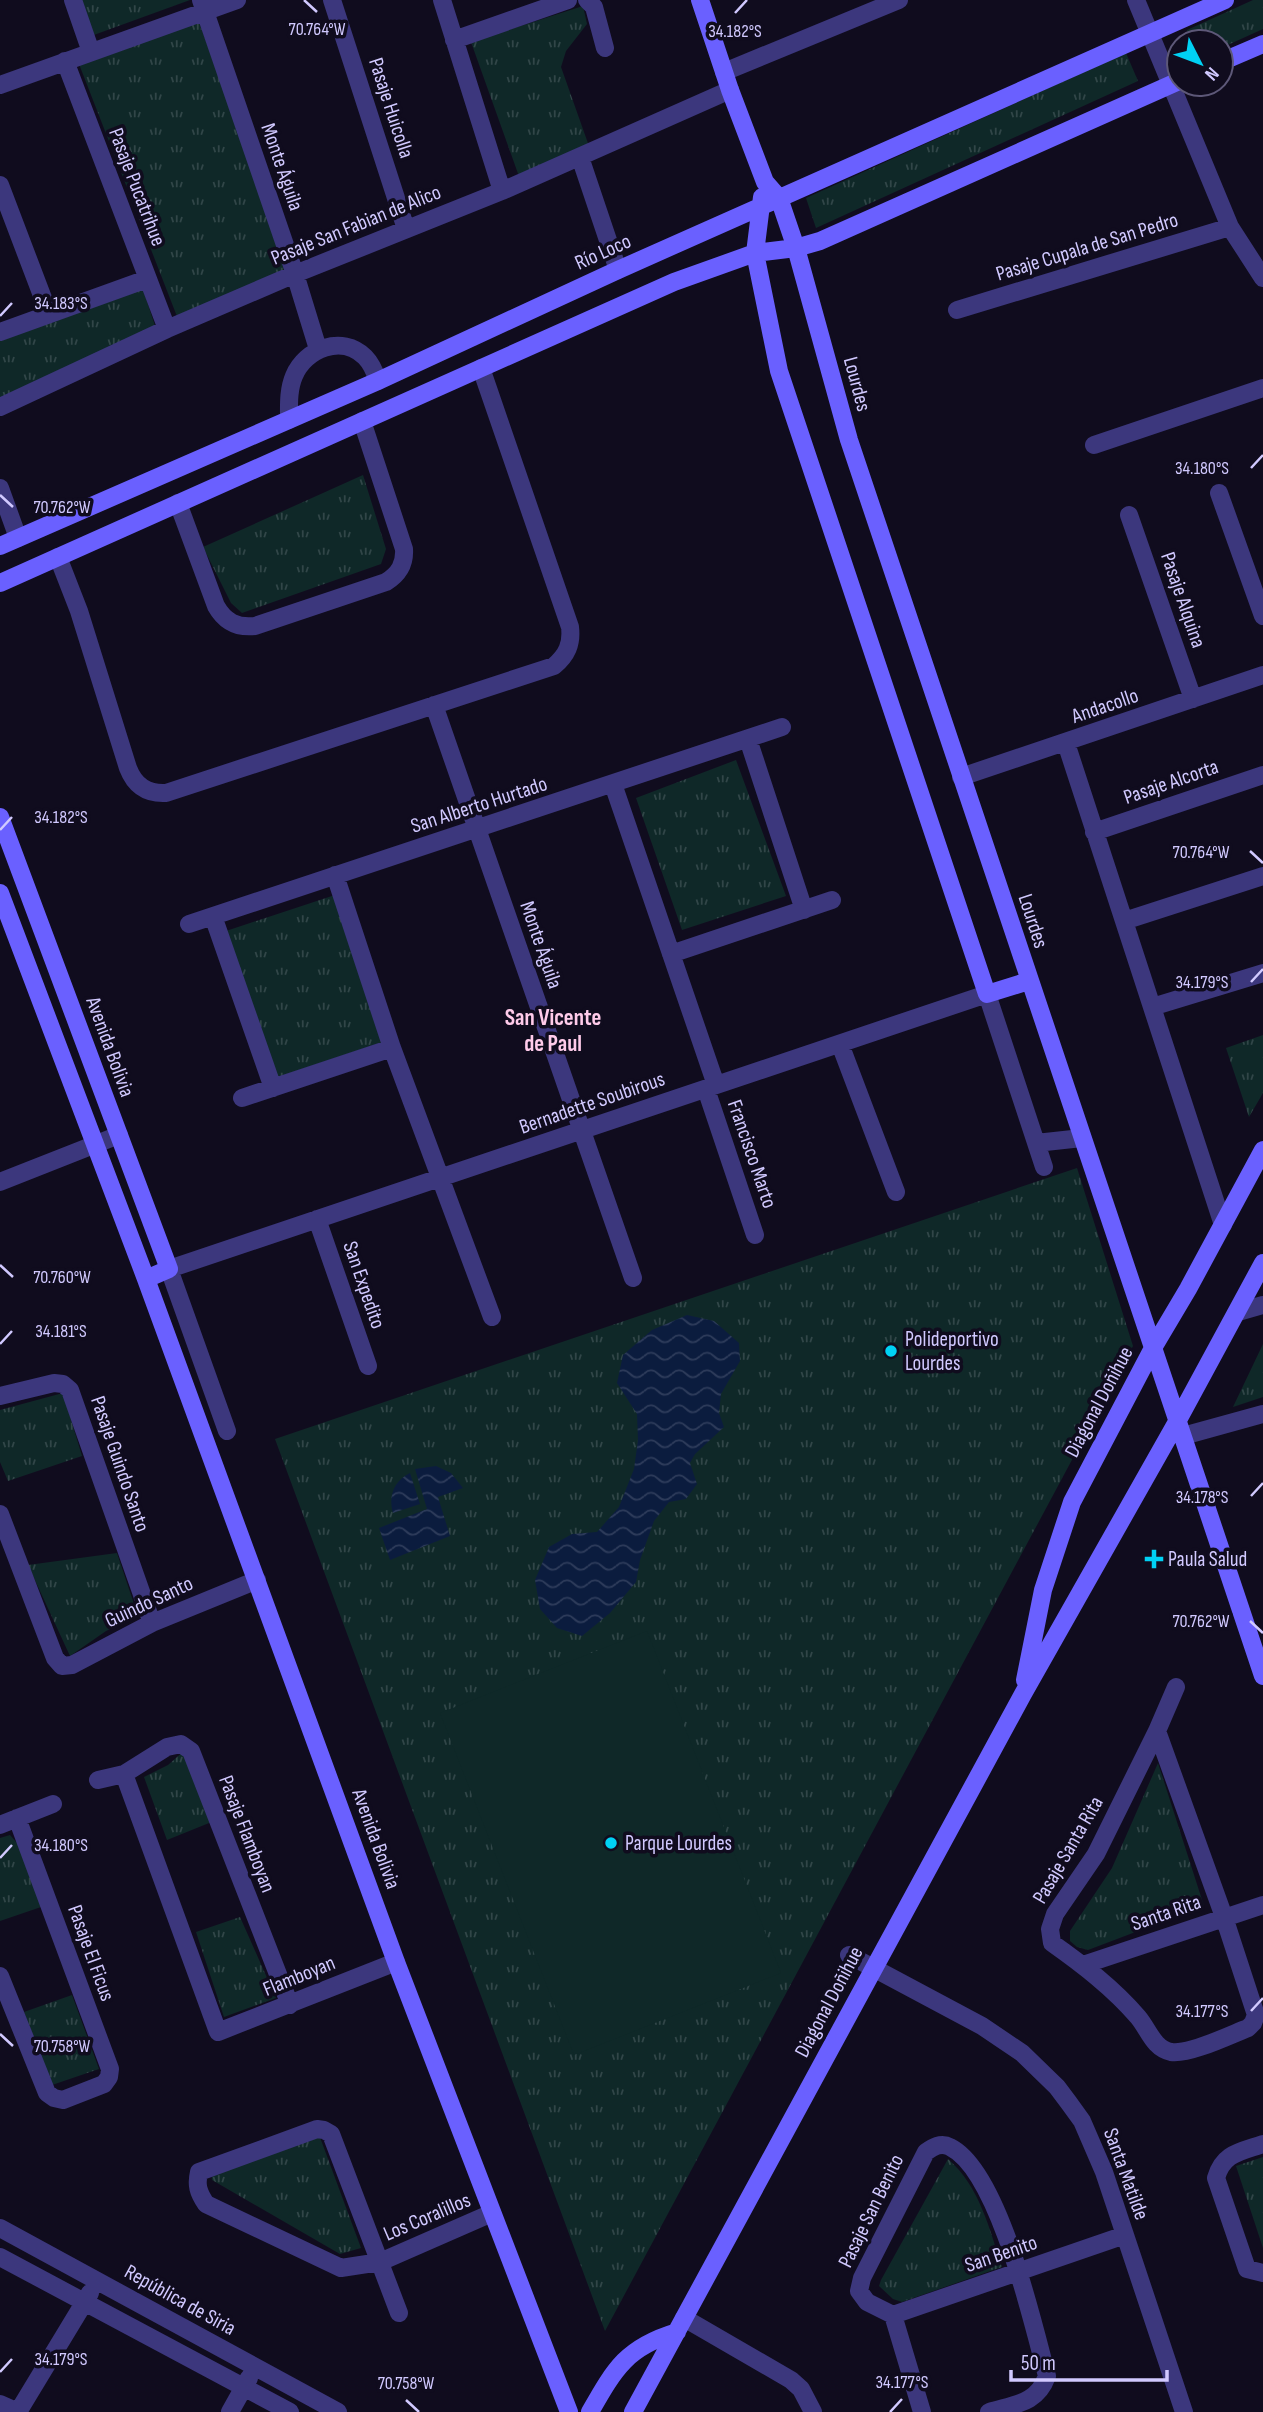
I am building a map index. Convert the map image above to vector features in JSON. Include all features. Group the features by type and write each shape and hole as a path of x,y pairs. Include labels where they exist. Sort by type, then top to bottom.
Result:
{"street":[{"path":"73,0 91,52"},
{"path":"0,85 91,52 203,5 237,0"},
{"name":"Pasaje Huicolla","path":"332,0 406,229"},
{"path":"442,0 502,191"},
{"path":"454,40 568,0"},
{"path":"587,0 594,7 605,48"},
{"name":"Lourdes","path":"700,0 765,182 779,198 796,248 849,440 1263,1676"},
{"name":"Pasaje San Fabian de Alico","path":"0,407 167,329 580,157 863,7 899,0"},
{"path":"1136,0 1165,63"},
{"name":"Río Loco","path":"0,546 378,381 618,270 1225,0"},
{"name":"Monte Águila","path":"203,5 318,349"},
{"path":"1235,56 1263,44"},
{"name":"Pasaje Pucatrihue","path":"65,61 167,329"},
{"path":"0,583 674,282 755,253 796,248 820,241 1165,87"},
{"path":"1181,98 1230,227 1263,278"},
{"path":"580,157 618,270"},
{"path":"765,182 755,253 779,371 1044,1167"},
{"path":"0,185 49,314"},
{"name":"Pasaje Cupala de San Pedro","path":"957,310 1230,227"},
{"path":"0,332 147,279"},
{"path":"289,420 293,378 306,357 318,349 335,346 349,348 363,355 372,365 378,381"},
{"path":"58,557 79,611 128,768 132,778 146,790 166,793 554,666 562,659 570,643 570,626 481,368"},
{"path":"1094,446 1263,388"},
{"path":"178,503 216,606 232,624 255,626 386,582 401,568 404,549 362,421"},
{"path":"0,488 18,538"},
{"path":"1219,493 1263,616"},
{"name":"Pasaje Alquina","path":"1129,515 1194,699"},
{"name":"Andacollo","path":"961,777 1263,675"},
{"name":"Monte Águila","path":"434,705 633,1278"},
{"name":"San Alberto Hurtado","path":"188,924 782,727"},
{"path":"748,738 804,909"},
{"path":"1066,743 1223,1226"},
{"name":"Pasaje Alcorta","path":"1094,832 1263,775"},
{"name":"Francisco Marto","path":"613,785 671,954 755,1235"},
{"name":"Avenida Bolivia","path":"0,817 5,844 169,1269"},
{"path":"335,875 392,1048 492,1317"},
{"path":"1124,921 1263,876"},
{"name":"Avenida Bolivia","path":"0,892 146,1279 396,1962 569,2412"},
{"path":"671,954 832,900"},
{"path":"213,916 273,1088"},
{"path":"1152,1007 1263,973"},
{"name":"Bernadette Soubirous","path":"169,1269 1029,981"},
{"path":"840,1044 896,1192"},
{"path":"243,1098 392,1048"},
{"path":"0,1182 119,1135"},
{"path":"1036,1143 1083,1139"},
{"name":"Diagonal Doñihue","path":"1023,1694 1043,1590 1072,1502 1153,1348 1263,1150"},
{"name":"San Expedito","path":"317,1219 368,1366"},
{"name":"Diagonal Doñihue","path":"633,2412 1023,1694 1180,1428 1263,1263"},
{"path":"146,1279 169,1269 227,1431"},
{"path":"1238,1312 1263,1305"},
{"name":"Pasaje Guindo Santo","path":"0,1396 54,1383 62,1384 70,1390 152,1623"},
{"path":"1180,1428 1263,1414"},
{"name":"Guindo Santo","path":"0,1514 55,1658 62,1666 72,1665 152,1623 257,1580"},
{"name":"Pasaje Santa Rita","path":"1157,1731 1256,2015 1248,2028 1181,2052 1169,2051 1157,2045 1127,2004 1083,1965 1052,1943 1050,1929 1055,1914 1096,1854 1176,1687"},
{"name":"Pasaje Flamboyan","path":"98,1780 124,1774 167,1746 181,1744 191,1751 290,2005"},
{"name":"Flamboyan","path":"124,1774 219,2032 396,1962"},
{"path":"8,1822 53,1804"},
{"name":"Pasaje El Ficus","path":"0,1976 47,2093 62,2099 104,2084 110,2069 8,1822"},
{"name":"Santa Rita","path":"1083,1965 1263,1905"},
{"name":"Santa Matilde","path":"849,1955 982,2026 1022,2053 1057,2087 1082,2121 1104,2172 1184,2412"},
{"name":"Los Coralillos","path":"380,2262 331,2134 324,2130 317,2129 199,2172 196,2184 206,2204 341,2268 380,2262 492,2213"},
{"path":"1263,2144 1231,2155 1220,2164 1216,2178 1247,2269 1263,2273"},
{"name":"Pasaje San Benito","path":"893,2315 867,2302 859,2291 862,2278 926,2152 937,2145 949,2146 965,2158 988,2190 1018,2272 1047,2376 1042,2390 1033,2399 989,2412"},
{"name":"República de Siria","path":"0,2228 338,2412"},
{"name":"San Benito","path":"893,2315 1125,2235"},
{"path":"0,2257 290,2412"},
{"path":"380,2262 399,2313"},
{"path":"0,2404 18,2412 97,2281"},
{"path":"893,2315 922,2412"},
{"path":"590,2412 607,2381 627,2356 680,2325 791,2379 801,2389 813,2412"},
{"path":"230,2412 255,2367"}],"green space":[{"path":"80,0 190,0 91,36"},
{"path":"1253,0 1263,0 1263,29 1235,42 1235,28 1191,28"},
{"path":"583,6 587,24 566,51 561,67 590,149 521,182 471,42"},
{"path":"198,19 287,268 178,319 79,64"},
{"path":"1126,53 1138,81 816,228 806,198"},
{"path":"142,286 155,326 0,401 0,338"},
{"path":"363,475 386,549 381,564 242,613 231,603 203,547"},
{"path":"736,760 786,896 682,930 636,798"},
{"path":"335,895 383,1042 278,1077 226,931"},
{"path":"1263,1035 1263,1093 1249,1117 1226,1048"},
{"name":"Parque Lourdes","path":"1077,1168 1133,1346 605,2331 275,1439"},
{"path":"1263,1344 1263,1397 1233,1407"},
{"path":"63,1393 82,1456 8,1481 0,1462 0,1410"},
{"path":"117,1553 138,1616 106,1631 70,1656 28,1565"},
{"name":"Parque Lourdes","path":"647,1631 781,1973 574,2055 440,1713"},
{"path":"185,1750 214,1821 167,1840 144,1777 168,1765"},
{"path":"1158,1763 1204,1906 1088,1950 1077,1947 1070,1941 1070,1931 1112,1868"},
{"path":"10,1835 18,1844 41,1907 0,1921 0,1838"},
{"path":"240,1917 276,1998 224,2017 196,1932"},
{"path":"72,1995 99,2069 52,2085 24,2012"},
{"path":"318,2132 361,2248 340,2254 212,2180 211,2171"},
{"path":"1263,2157 1263,2248 1236,2166"},
{"path":"948,2159 976,2195 1002,2267 902,2302 893,2299 879,2286 881,2280"}],"water":[{"path":"687,1315 714,1321 739,1343 740,1361 721,1394 719,1413 724,1427 695,1454 690,1463 697,1484 686,1499 669,1502 654,1521 640,1560 636,1582 610,1613 582,1636 557,1628 540,1609 535,1580 549,1547 572,1534 597,1532 619,1507 634,1469 638,1440 637,1414 617,1383 623,1355 652,1330"},
{"path":"436,1466 451,1473 463,1488 438,1497 450,1536 390,1560 379,1528 427,1509 415,1469"},
{"path":"410,1473 420,1504 393,1513 391,1501 396,1485"}],"place":[{"name":"Polideportivo Lourdes","path":"891,1351"},
{"name":"Paula Salud","path":"1154,1559"},
{"name":"Parque Lourdes","path":"611,1843"}],"district":[{"name":"San Vicente de Paul","path":"553,1031"}]}
